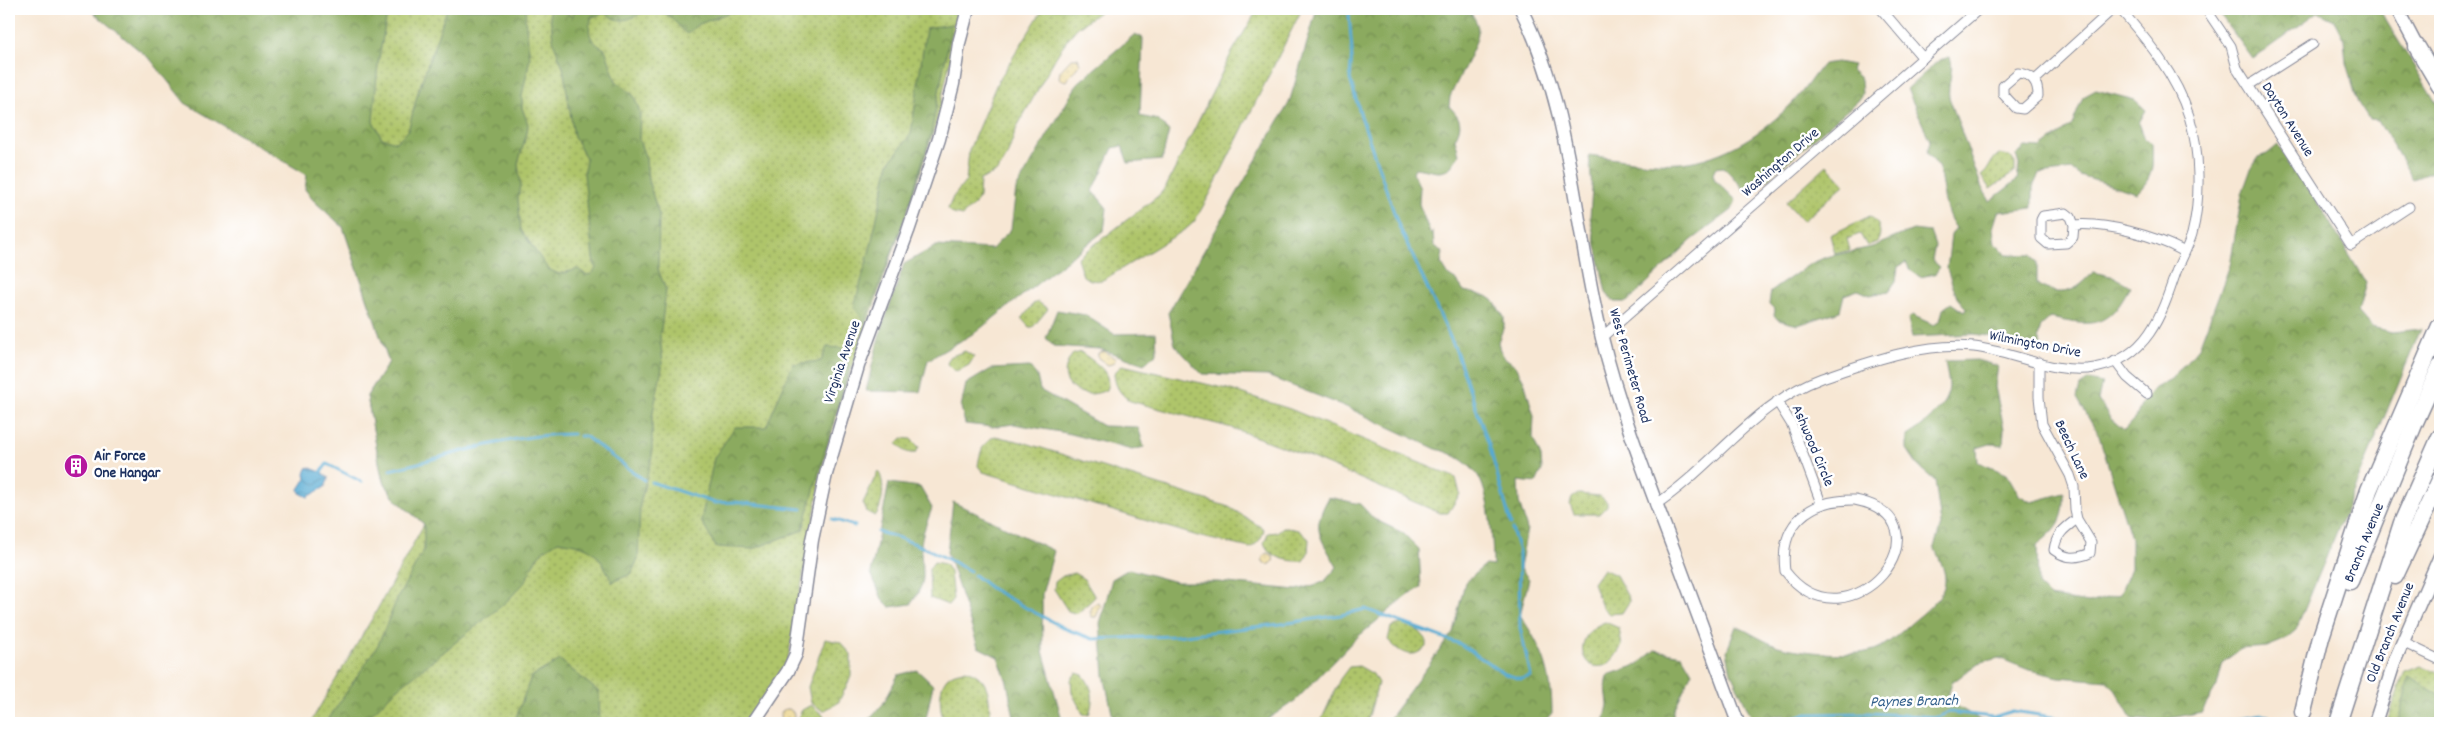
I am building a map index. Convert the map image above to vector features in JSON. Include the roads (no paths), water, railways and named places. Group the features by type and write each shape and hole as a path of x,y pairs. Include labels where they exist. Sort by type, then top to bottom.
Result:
{"highway":[{"path":"2417,47 2440,86"},
{"path":"2302,718 2321,637 2369,490 2440,326"},
{"name":"Branch Avenue","path":"2302,718 2330,634 2376,515 2440,367"},
{"name":"Branch Avenue","path":"2338,723 2364,647 2402,523 2440,437"},
{"path":"2364,647 2440,480"}],"street":[{"name":"Virginia Avenue","path":"753,723 788,671 796,654 812,540 826,474 858,366 908,231 939,139 953,84 959,43 968,9"},
{"name":"West Perimeter Road","path":"1521,9 1540,50 1560,115 1582,251 1601,338 1623,413 1655,505 1738,723"},
{"path":"1880,9 1923,58"},
{"name":"Washington Drive","path":"1601,338 1979,9"},
{"path":"2035,80 2113,9"},
{"name":"Wilmington Drive","path":"1655,505 1680,487 1755,418 1777,401 1834,374 1902,354 1936,347 1975,347 2062,367 2085,369 2115,361 2137,349 2155,327 2165,306 2191,236 2196,200 2197,153 2193,129 2179,91 2164,65 2120,9"},
{"name":"Dayton Avenue","path":"2206,9 2231,46 2237,68 2350,245 2409,207"},
{"path":"2398,9 2417,47"},
{"path":"2249,85 2313,44"},
{"path":"2018,73 2026,74 2035,80 2038,96 2023,109 2016,108 2003,94 2003,86 2018,73"},
{"path":"2066,213 2071,217 2074,225 2073,237 2066,243 2048,244 2041,238 2040,224 2044,216 2066,213"},
{"path":"2074,225 2087,224 2127,231 2184,252"},
{"path":"2115,361 2127,377 2147,394"},
{"name":"Beech Lane","path":"2039,362 2039,397 2042,424 2070,475 2074,487 2077,519 2091,542 2090,553 2079,558 2062,556 2054,550 2055,540 2064,528 2077,519"},
{"name":"Ashwood Circle","path":"1777,401 1792,425 1821,503"},
{"name":"Ashwood Circle","path":"1846,500 1870,504 1890,516 1896,527 1896,549 1886,570 1869,588 1853,596 1835,598 1821,596 1804,589 1785,571 1786,544 1793,527 1810,509 1821,503 1846,500"},
{"name":"Old Branch Avenue","path":"2375,723 2388,679 2402,642 2440,556"},
{"path":"2402,642 2440,660"}],"water":[{"path":"308,467 321,472 329,478 325,487 308,497 300,493 299,489 306,478 305,473"}],"waterway":[{"path":"1349,14 1352,51 1350,79 1361,116 1398,224 1455,348 1489,445 1511,524"},
{"path":"390,470 503,442 549,435 573,434"},
{"path":"580,436 585,436 644,480"},
{"path":"321,472 327,464 362,482"},
{"path":"651,482 715,503 734,502 802,509"},
{"path":"832,519 855,526"},
{"path":"974,575 992,589 1030,610 1066,629 1093,639 1175,636 1281,624 1341,615 1365,609 1460,644 1505,674 1521,679 1531,676 1520,628 1519,551 1512,529"},
{"path":"878,532 925,548 970,571"},
{"name":"Paynes Branch","path":"1765,723 1808,714 1869,713 1938,717 1949,712 1993,717 2013,711 2092,723"},
{"name":"Paynes Branch","path":"2214,723 2262,715 2284,719"},
{"name":"Paynes Branch","path":"2353,722 2361,723"}],"place":[{"name":"Air Force One Hangar","path":"76,466"}]}
